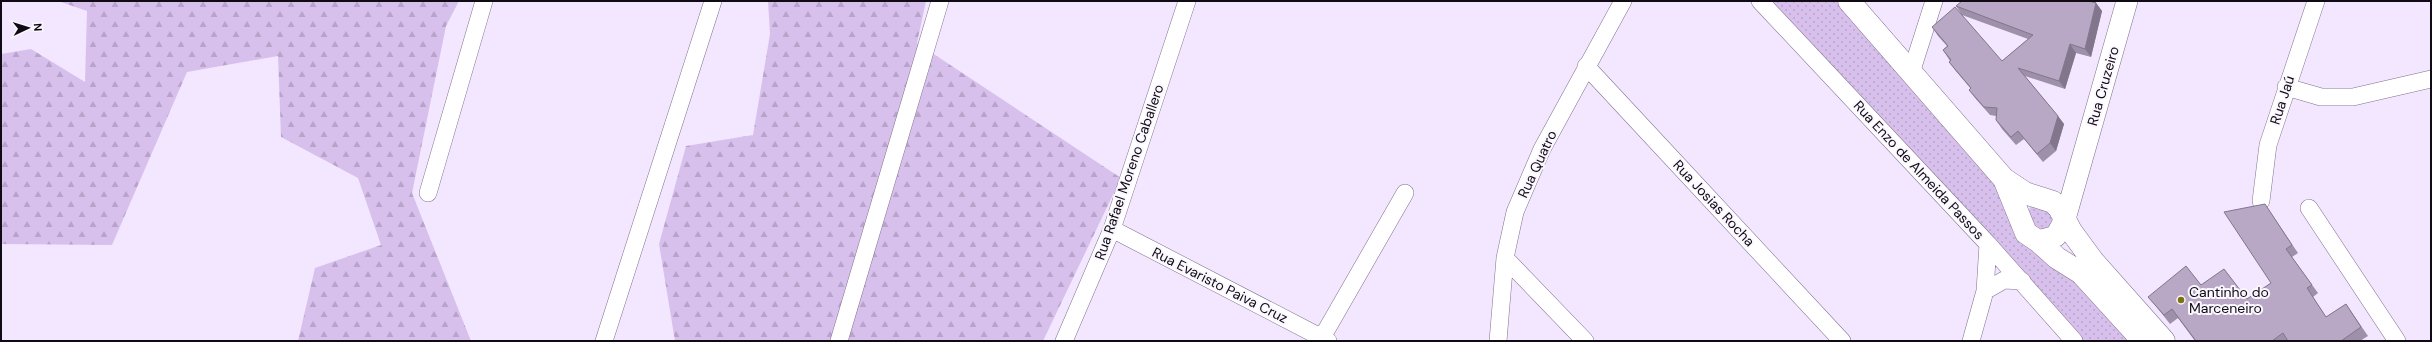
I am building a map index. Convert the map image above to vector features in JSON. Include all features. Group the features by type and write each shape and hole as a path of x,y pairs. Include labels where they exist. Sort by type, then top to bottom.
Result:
{"main road":[{"path":"1849,1 2004,179 2014,197 2026,233 2038,241 2057,258 2081,273 2143,341"},
{"path":"2004,179 2025,193 2053,202 2059,208 2093,261 2164,341"}],"street":[{"path":"428,193 484,1"},
{"path":"604,341 713,1"},
{"path":"839,341 940,1"},
{"name":"Rua Rafael Moreno Caballero","path":"1064,341 1112,229 1187,1"},
{"name":"Rua Quatro","path":"1498,341 1505,258 1515,212 1542,149 1586,66 1623,1"},
{"name":"Rua Enzo de Almeida Passos","path":"1760,1 1988,244 2074,341"},
{"path":"1912,73 1934,1"},
{"name":"Rua Cruzeiro","path":"2065,219 2127,1"},
{"name":"Rua Jaú","path":"2261,201 2268,145 2286,87 2316,1"},
{"name":"Rua Josias Rocha","path":"1586,66 1842,341"},
{"path":"2286,87 2321,97 2353,97 2431,79"},
{"path":"2021,221 2024,206 2038,197 2056,191 2079,172"},
{"path":"1323,340 1405,193"},
{"path":"2309,208 2397,341"},
{"path":"2038,241 2056,236 2065,219"},
{"name":"Rua Evaristo Paiva Cruz","path":"1112,229 1323,340"},
{"path":"1971,341 1985,291 1988,244"},
{"path":"1505,258 1585,341"},
{"path":"1985,291 2004,280 2022,281"}],"green space":[{"path":"58,1 459,1 446,26 412,193 471,341 298,341 315,268 381,245 358,178 281,137 278,56 187,72 112,245 1,244 1,54 31,49 85,82 87,11"},
{"path":"768,1 926,1 917,43 1121,178 1043,341 675,341 659,244 686,146 753,135 770,34"},
{"path":"1768,1 1845,1 2013,197 2023,228 2140,341 2077,341"},
{"path":"2032,205 2058,213 2043,237 2025,215"}],"building":[{"path":"1962,1 2089,1 2096,3 2085,49 2070,44 2059,81 2018,68 2058,116 2050,143 2037,154 2018,131 2011,137 1996,120 1997,108 1984,107 1969,90 1971,88 1949,62 1951,60 1943,50 1948,46 1932,27 1955,7 2002,61 2033,35 1956,6"},
{"path":"2265,204 2292,245 2286,249 2312,285 2307,288 2326,317 2346,304 2361,327 2341,341 2288,341 2283,333 2272,341 2196,341 2172,309 2164,315 2148,297 2186,266 2201,285 2224,269 2247,299 2271,283 2224,212"}],"place":[{"name":"Cantinho do Marceneiro","path":"2181,300"}]}
